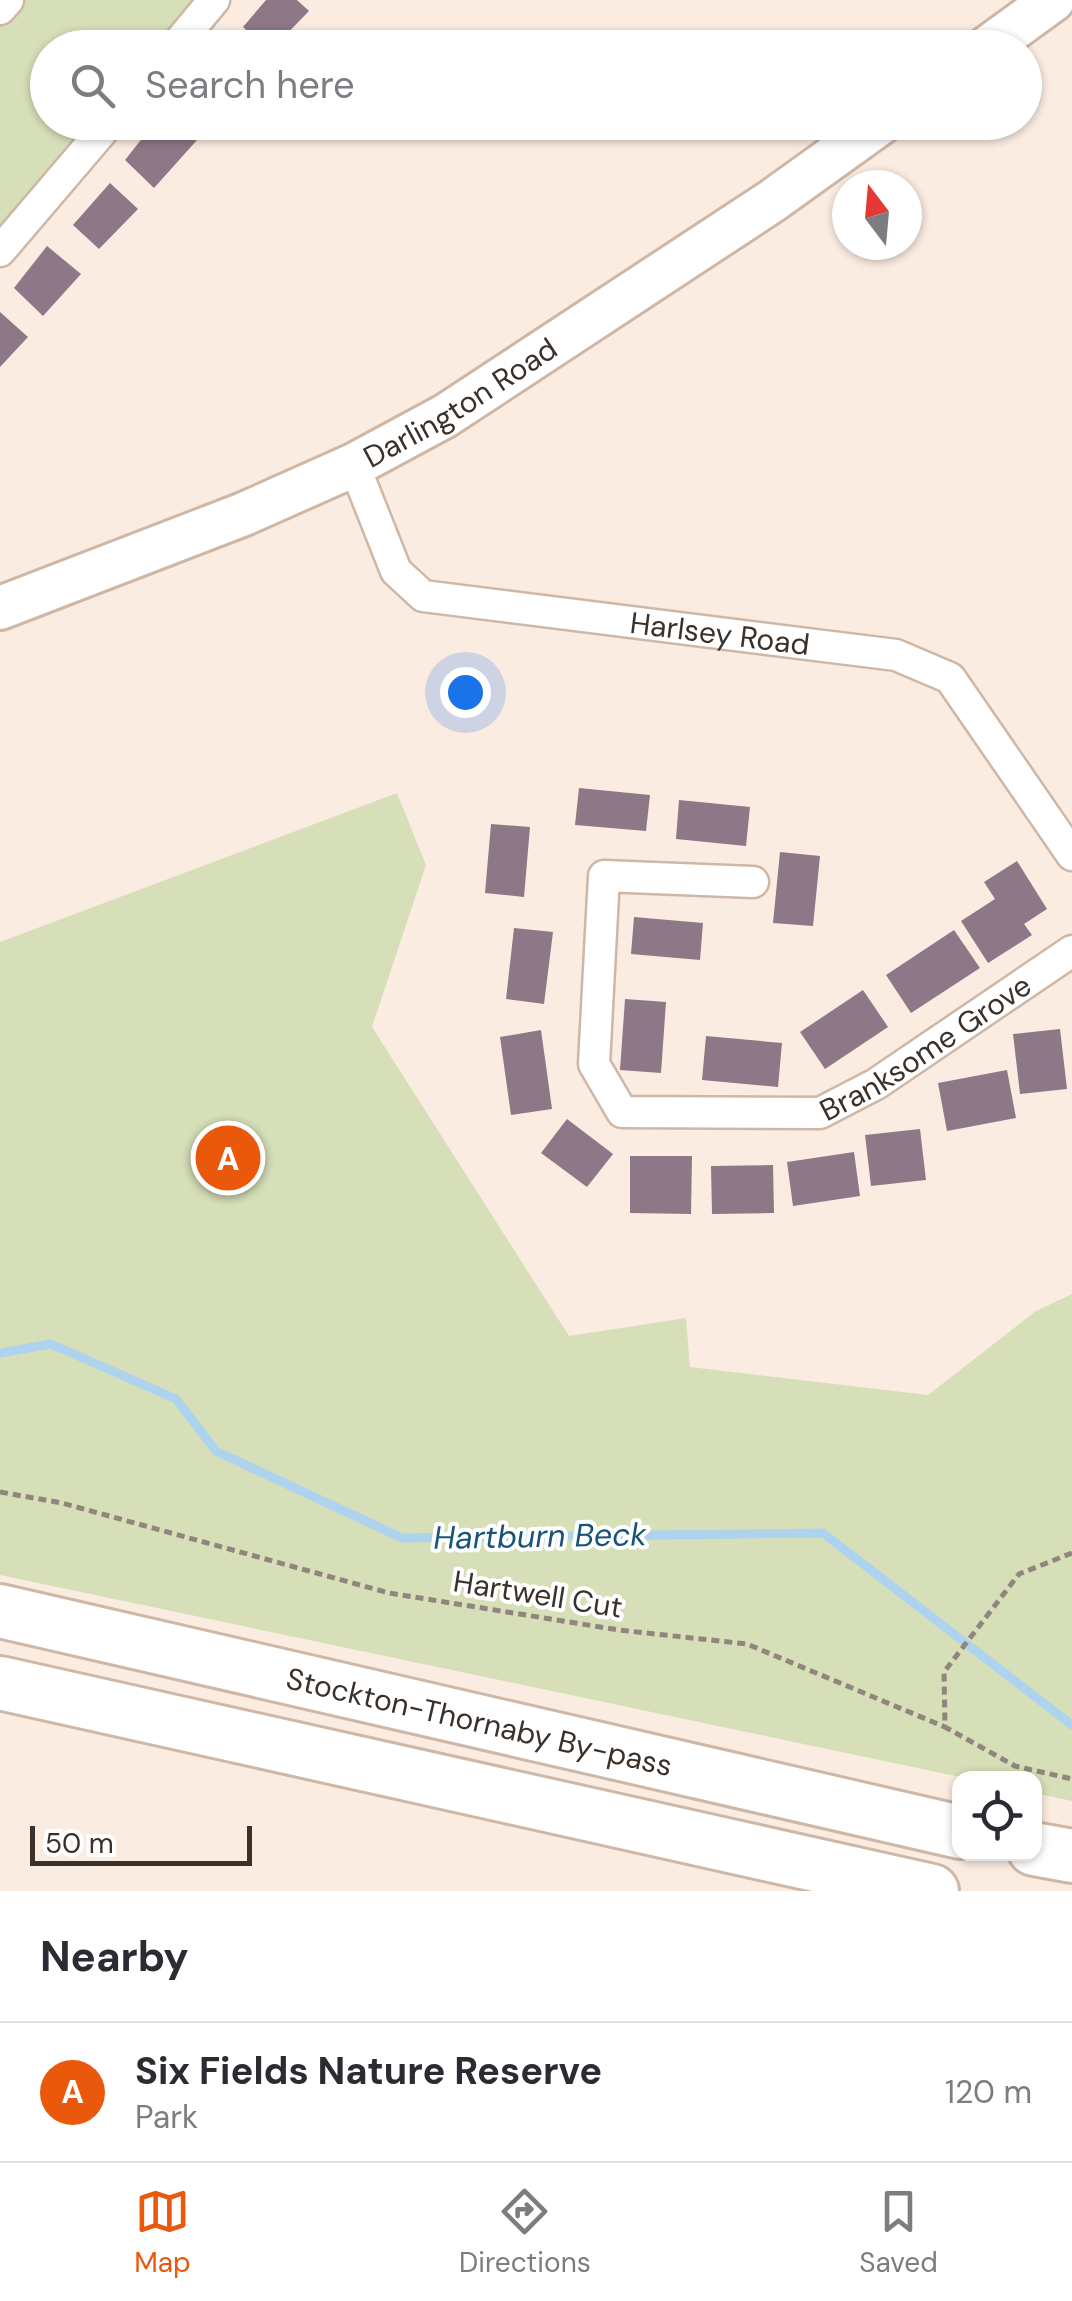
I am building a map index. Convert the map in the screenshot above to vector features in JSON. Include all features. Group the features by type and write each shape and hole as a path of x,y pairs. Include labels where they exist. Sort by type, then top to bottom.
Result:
{"highway":[{"name":"Stockton-Thornaby By-pass","path":"0,1611 952,1830"},
{"path":"0,1682 932,1891"},
{"path":"1042,1850 1072,1856"}],"street":[{"path":"0,9 8,0"},
{"path":"189,30 214,0"},
{"path":"1011,30 1053,0"},
{"path":"0,251 95,140"},
{"name":"Darlington Road","path":"0,608 244,514 354,466 445,416 772,201 857,140"},
{"name":"Harlsey Road","path":"354,466 396,571 423,596 896,654 950,678 1072,856"},
{"name":"Branksome Grove","path":"753,882 604,876 594,1064 622,1112 820,1113 876,1084 1072,950"}],"path":[{"name":"Hartwell Cut","path":"0,1492 62,1502 389,1593 618,1630 747,1644 945,1727 1015,1766 1072,1779"},
{"path":"945,1727 944,1672 1019,1574 1072,1553"}],"green space":[{"path":"0,0 225,0 199,30 30,30 30,140 107,140 0,266"},
{"path":"397,793 426,865 372,1027 569,1336 686,1318 690,1367 928,1395 1036,1311 1072,1294 1072,1801 1042,1795 1042,1771 952,1771 952,1775 0,1575 0,942"}],"building":[{"path":"266,0 297,0 309,11 291,30 243,27"},
{"path":"141,140 197,140 154,188 125,160"},
{"path":"110,183 138,209 99,249 73,225"},
{"path":"47,246 81,274 43,316 14,288"},
{"path":"0,312 28,337 0,367"},
{"path":"579,788 650,795 646,831 575,825"},
{"path":"679,800 750,807 746,846 676,839"},
{"path":"491,824 530,827 524,897 485,893"},
{"path":"780,852 820,856 813,926 773,923"},
{"path":"1017,861 1047,909 1024,924 1032,935 988,963 961,921 995,899 984,882"},
{"path":"634,917 703,923 700,960 631,954"},
{"path":"514,928 553,932 544,1004 506,999"},
{"path":"954,930 980,968 911,1013 886,975"},
{"path":"863,990 888,1027 825,1069 800,1032"},
{"path":"625,999 666,1002 661,1073 620,1070"},
{"path":"1060,1029 1067,1089 1020,1094 1013,1034"},
{"path":"541,1030 552,1109 511,1115 500,1037"},
{"path":"706,1036 782,1043 778,1087 702,1080"},
{"path":"1007,1070 1016,1118 947,1131 938,1083"},
{"path":"567,1119 613,1154 587,1187 541,1153"},
{"path":"920,1129 926,1180 871,1186 865,1135"},
{"path":"854,1152 860,1196 793,1206 787,1162"},
{"path":"630,1156 692,1156 691,1214 630,1213"},
{"path":"773,1165 774,1213 712,1214 711,1166"}],"waterway":[{"name":"Hartburn Beck","path":"0,1353 51,1344 176,1399 216,1451 402,1538 823,1533 1072,1725"}],"place":[{"name":"Six Fields Nature Reserve","path":"228,1158"}]}
